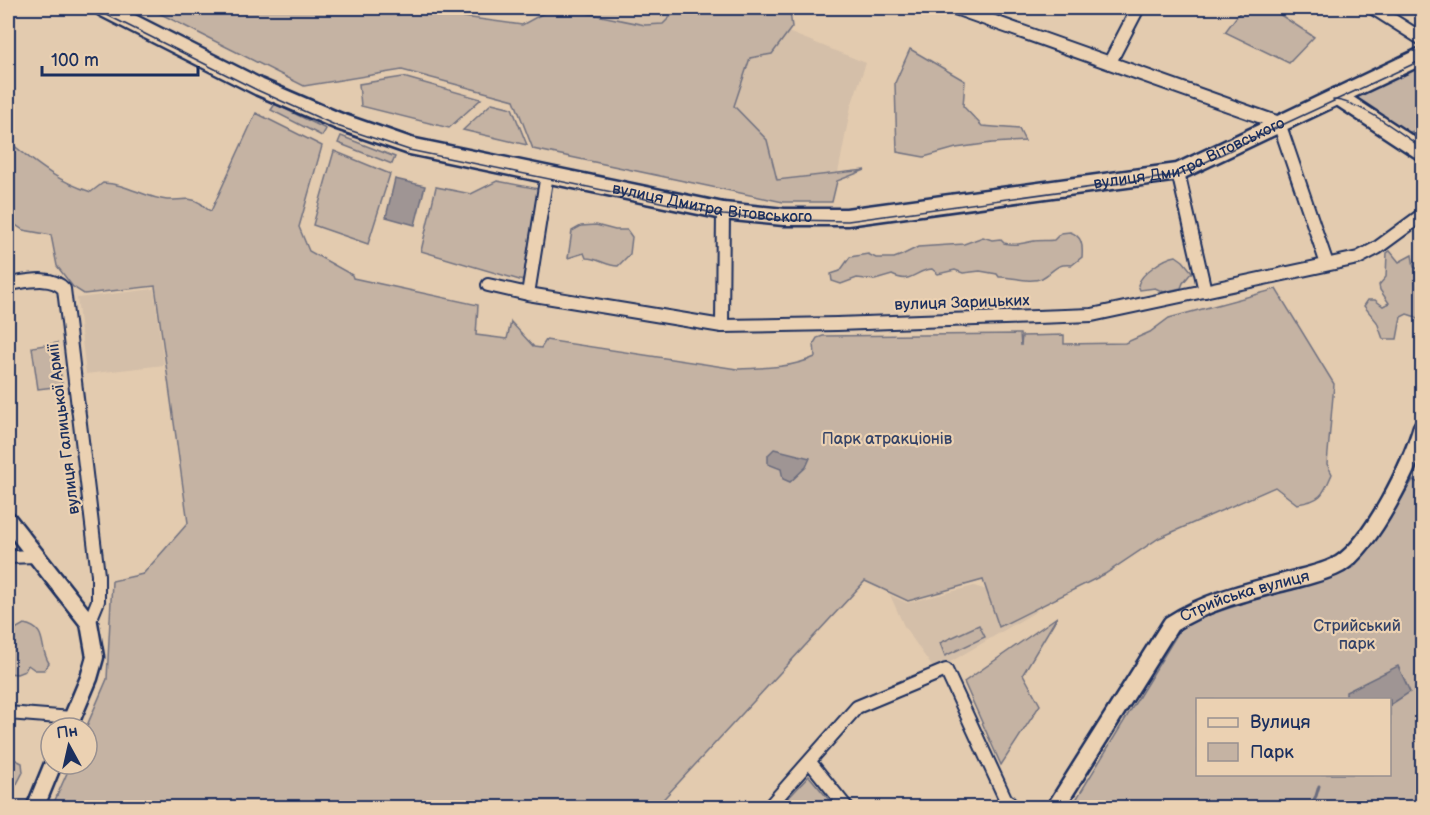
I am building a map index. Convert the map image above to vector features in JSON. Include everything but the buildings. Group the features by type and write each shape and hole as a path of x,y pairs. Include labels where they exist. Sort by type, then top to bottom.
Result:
{"main road":[{"name":"вулиця Дмитра Вітовського","path":"104,8 259,87 338,121 410,146 723,211 784,217 848,217 1179,172 1422,56"},
{"path":"1337,96 1422,152"},
{"name":"Стрийська вулиця","path":"1055,807 1171,624 1190,611 1210,602 1317,573 1340,564 1361,544 1391,498 1417,445 1422,427"},
{"path":"8,520 89,623 95,657 73,716"},
{"path":"35,807 48,776"}],"street":[{"path":"955,8 1279,123 1327,264"},
{"path":"1110,62 1138,8"},
{"path":"1373,8 1422,39"},
{"path":"1179,172 1205,291"},
{"path":"528,294 548,174"},
{"path":"722,326 723,211"},
{"name":"вулиця Зарицьких","path":"488,285 528,294 722,326 1092,315 1358,258 1377,248 1422,215"},
{"name":"вулиця Галицької Армії","path":"8,284 50,280 58,282 63,289 98,575 98,601 89,623"},
{"path":"8,557 36,556"},
{"path":"768,807 857,707 946,670 1010,803"},
{"path":"8,713 39,718"},
{"path":"810,762 847,807"}],"shaded area":[{"path":"562,8 679,8 663,24 645,25"},
{"path":"788,32 866,63 851,106 838,173 777,180 767,140 734,106 750,58 772,54"},
{"path":"395,179 425,186 415,225 386,217"},
{"path":"154,289 164,365 86,374 77,298"},
{"path":"774,449 810,458 806,467 790,482 783,479 781,469 768,464 768,455"},
{"path":"974,586 1006,596 1028,593 1037,611 935,671 904,626 890,595 907,603"},
{"path":"1398,666 1410,692 1391,704 1391,698 1346,698 1346,692"}],"green space":[{"path":"149,8 398,8 522,25 553,8 645,25 663,24 679,8 772,8 790,12 792,27 772,54 750,58 734,106 767,140 777,180 865,170 837,181 832,202 783,202 533,149 514,100 402,70 304,86"},
{"path":"1243,8 1270,8 1314,37 1289,63 1225,32"},
{"path":"910,49 965,81 963,106 982,126 1019,129 1025,141 956,148 924,157 897,152 895,83"},
{"path":"1416,68 1422,73 1419,123 1414,131 1406,133 1356,100 1358,94"},
{"path":"403,77 481,99 449,128 361,106 359,84"},
{"path":"492,103 512,108 527,145 463,130"},
{"path":"275,104 326,129 322,136 271,110"},
{"name":"Парк атракціонів","path":"256,113 322,146 299,227 309,251 352,275 353,278 478,305 476,335 507,339 511,322 534,347 541,348 546,340 737,369 777,367 806,361 815,357 814,343 817,338 823,336 1020,334 1021,346 1022,336 1064,335 1064,344 1125,343 1150,332 1169,318 1276,289 1334,384 1327,464 1332,474 1323,492 1316,499 1297,504 1275,487 1159,538 1105,574 999,627 983,580 908,601 865,581 656,807 52,807 66,776 99,776 99,716 91,716 107,679 112,581 143,574 188,523 155,286 84,294 73,287 57,266 51,235 23,230 10,221 8,141 57,177 91,192 103,183 111,184 159,199 196,201 211,211"},
{"path":"341,136 395,157 392,164 338,143"},
{"path":"334,151 390,174 368,244 313,225"},
{"path":"497,181 539,189 523,281 421,251 436,187 471,194"},
{"path":"596,225 615,230 627,230 632,237 630,254 618,266 586,258 584,253 568,258 572,231 581,226"},
{"path":"1070,232 1081,241 1082,257 1072,265 1058,266 1037,280 999,277 997,274 980,271 963,273 955,270 938,274 932,269 909,278 892,275 875,280 857,278 841,284 832,281 831,274 840,271 850,257 868,254 876,258 894,258 918,247 964,244 983,237 992,240 1000,239 1004,243 1019,244 1054,240 1061,233"},
{"path":"1390,251 1399,262 1412,255 1414,267 1422,271 1422,326 1416,317 1407,314 1401,317 1397,339 1383,339 1377,322 1364,306 1368,300 1375,300 1383,306 1389,303 1379,285 1386,277 1387,253"},
{"path":"1176,256 1192,272 1181,288 1164,292 1155,288 1140,290 1138,285 1140,280 1148,271 1159,263"},
{"path":"57,343 62,386 38,389 32,347"},
{"name":"Стрийський парк","path":"1413,480 1422,485 1422,807 1071,808 1184,623 1354,567"},
{"path":"1057,617 1023,674 1040,705 1001,765 964,682"},
{"path":"24,624 32,626 40,634 49,663 44,670 35,670 28,665 25,671 17,674 8,673 8,633"},
{"path":"979,625 985,637 945,656 940,643"},
{"path":"8,756 22,763 23,772 8,801"},
{"path":"809,776 835,807 780,807"}],"waterway":[{"path":"1309,808 1319,786"}],"tram line":[{"path":"93,8 257,90 337,126 409,150 723,215 784,220 848,221 1179,175 1422,60"},
{"path":"1333,100 1367,111 1422,148"}]}
